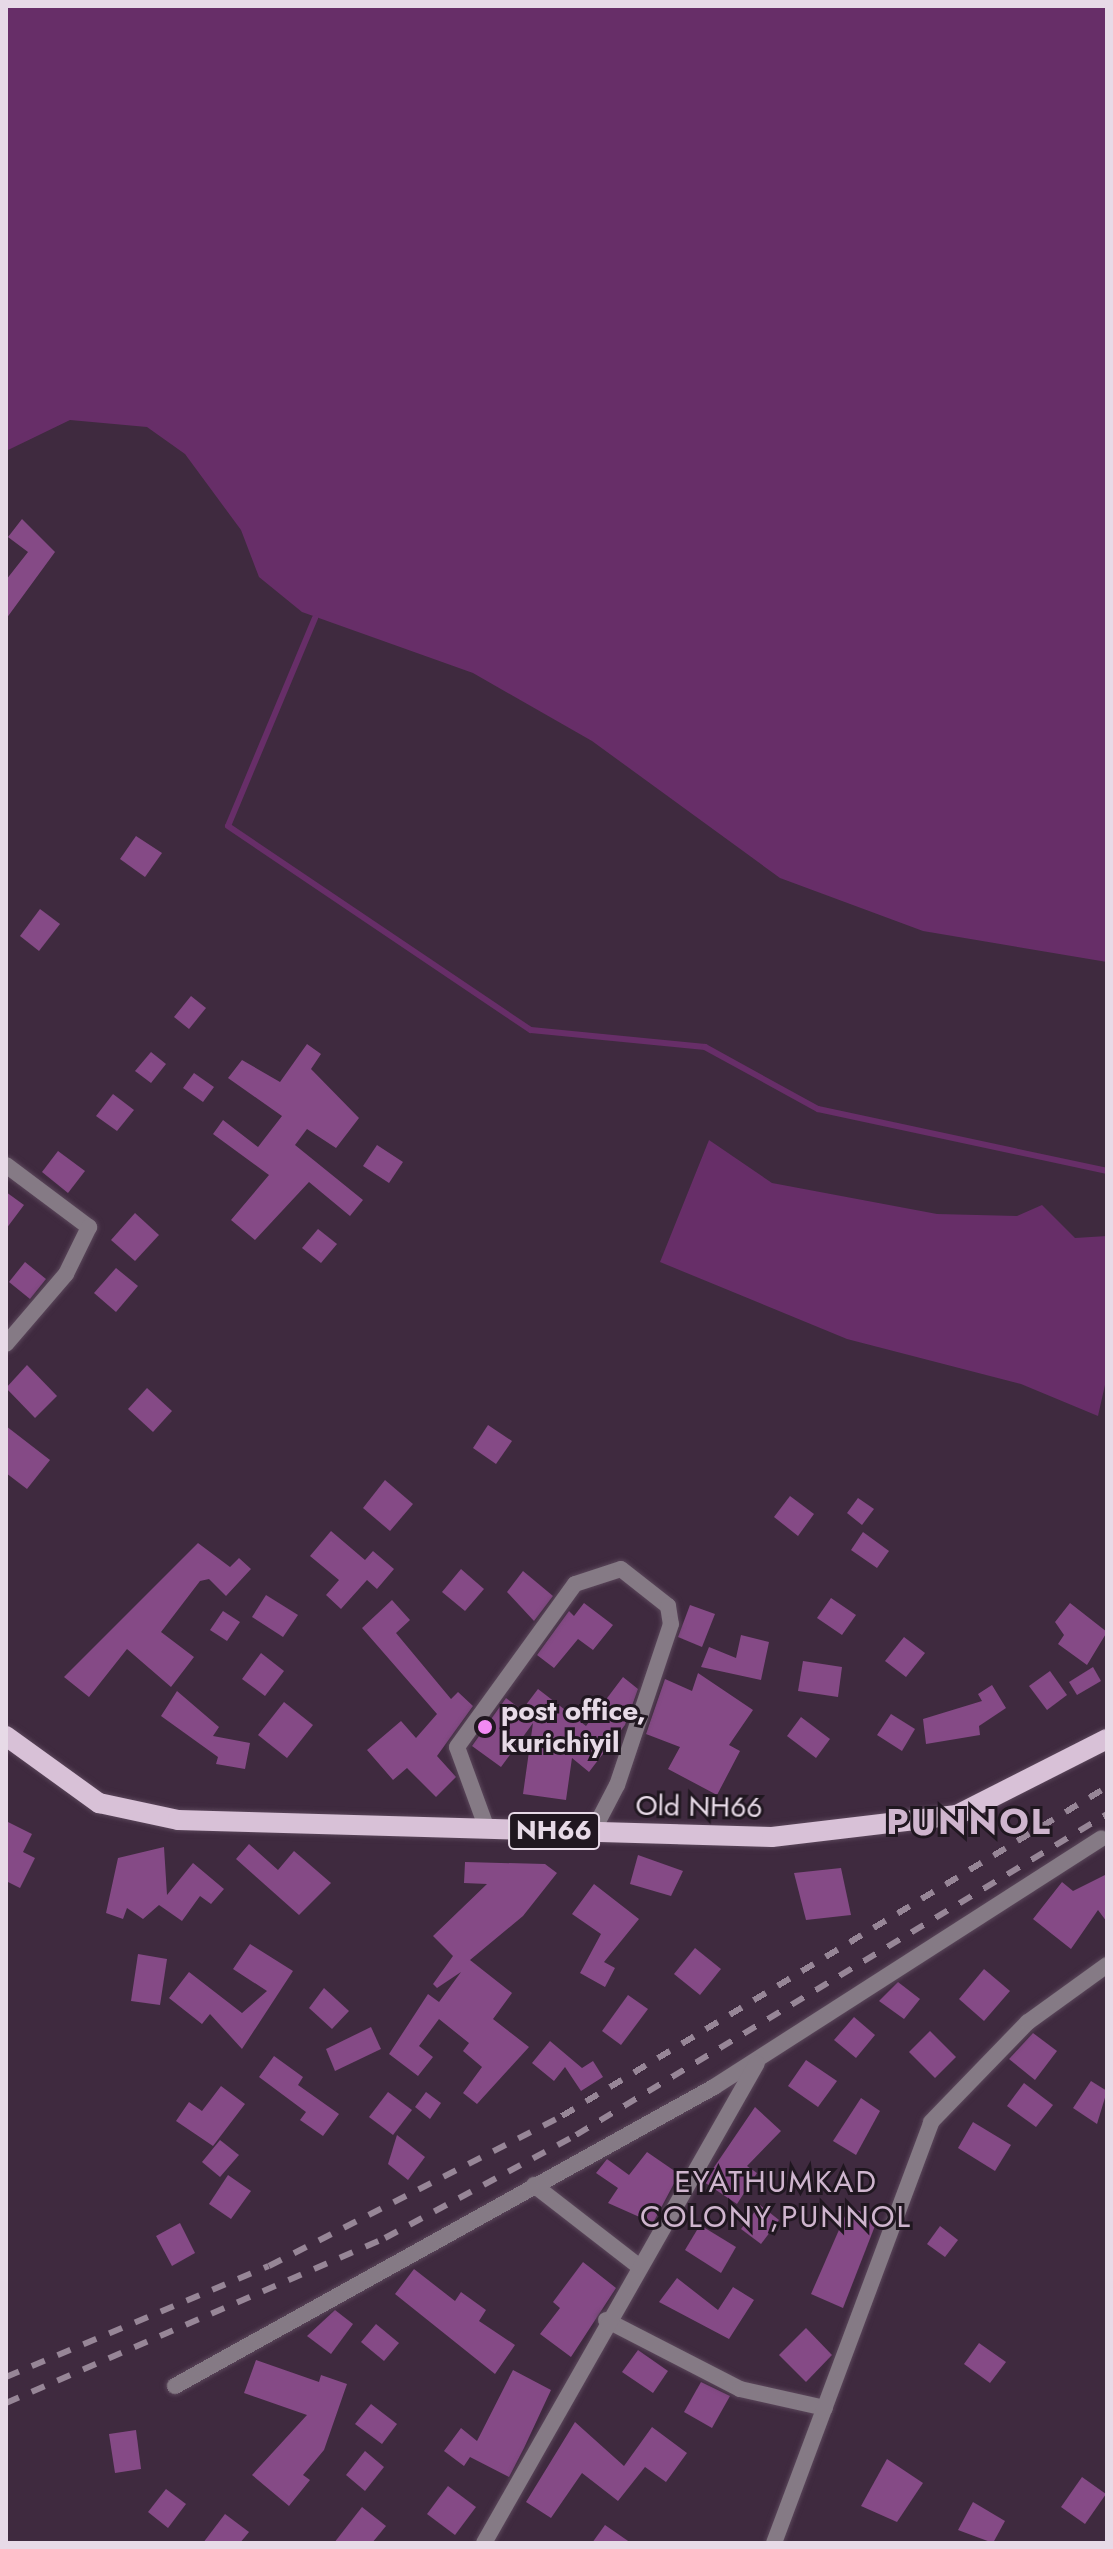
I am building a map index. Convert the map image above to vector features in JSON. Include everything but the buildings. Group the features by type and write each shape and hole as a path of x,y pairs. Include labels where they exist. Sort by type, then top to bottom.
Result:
{"main road":[{"name":"Old NH66","path":"6,1736 99,1803 178,1820 772,1837 957,1815 1107,1739"}],"street":[{"path":"6,1165 89,1227 66,1274 6,1344"},
{"path":"487,1829 457,1747 575,1584 621,1569 668,1606 671,1624 617,1785 592,1833"},
{"path":"175,2386 760,2058 1105,1841"},
{"path":"774,2543 931,2122 1028,2022 1107,1965"},
{"path":"484,2543 637,2265 760,2058"},
{"path":"534,2185 637,2265"},
{"path":"606,2320 740,2389 825,2408"}],"shaded area":[{"path":"6,6 1107,6 1107,962 923,931 780,878 592,741 473,673 302,612 259,577 241,530 185,454 147,427 70,420 6,451"},
{"path":"709,1140 772,1183 937,1214 1017,1216 1042,1205 1075,1238 1107,1236 1107,1376 1098,1416 1021,1384 847,1339 660,1262"}],"waterway":[{"path":"315,618 228,826 531,1030 705,1047 818,1109 1107,1171"}],"railway":[{"path":"6,2377 269,2266 562,2116 1107,1787"},
{"path":"6,2403 385,2238 576,2135 1107,1814"}],"place":[{"name":"post office, kurichiyil","path":"485,1727"}],"district":[{"name":"PUNNOL","path":"969,1822"},
{"name":"EYATHUMKAD COLONY,PUNNOL","path":"776,2199"}]}
